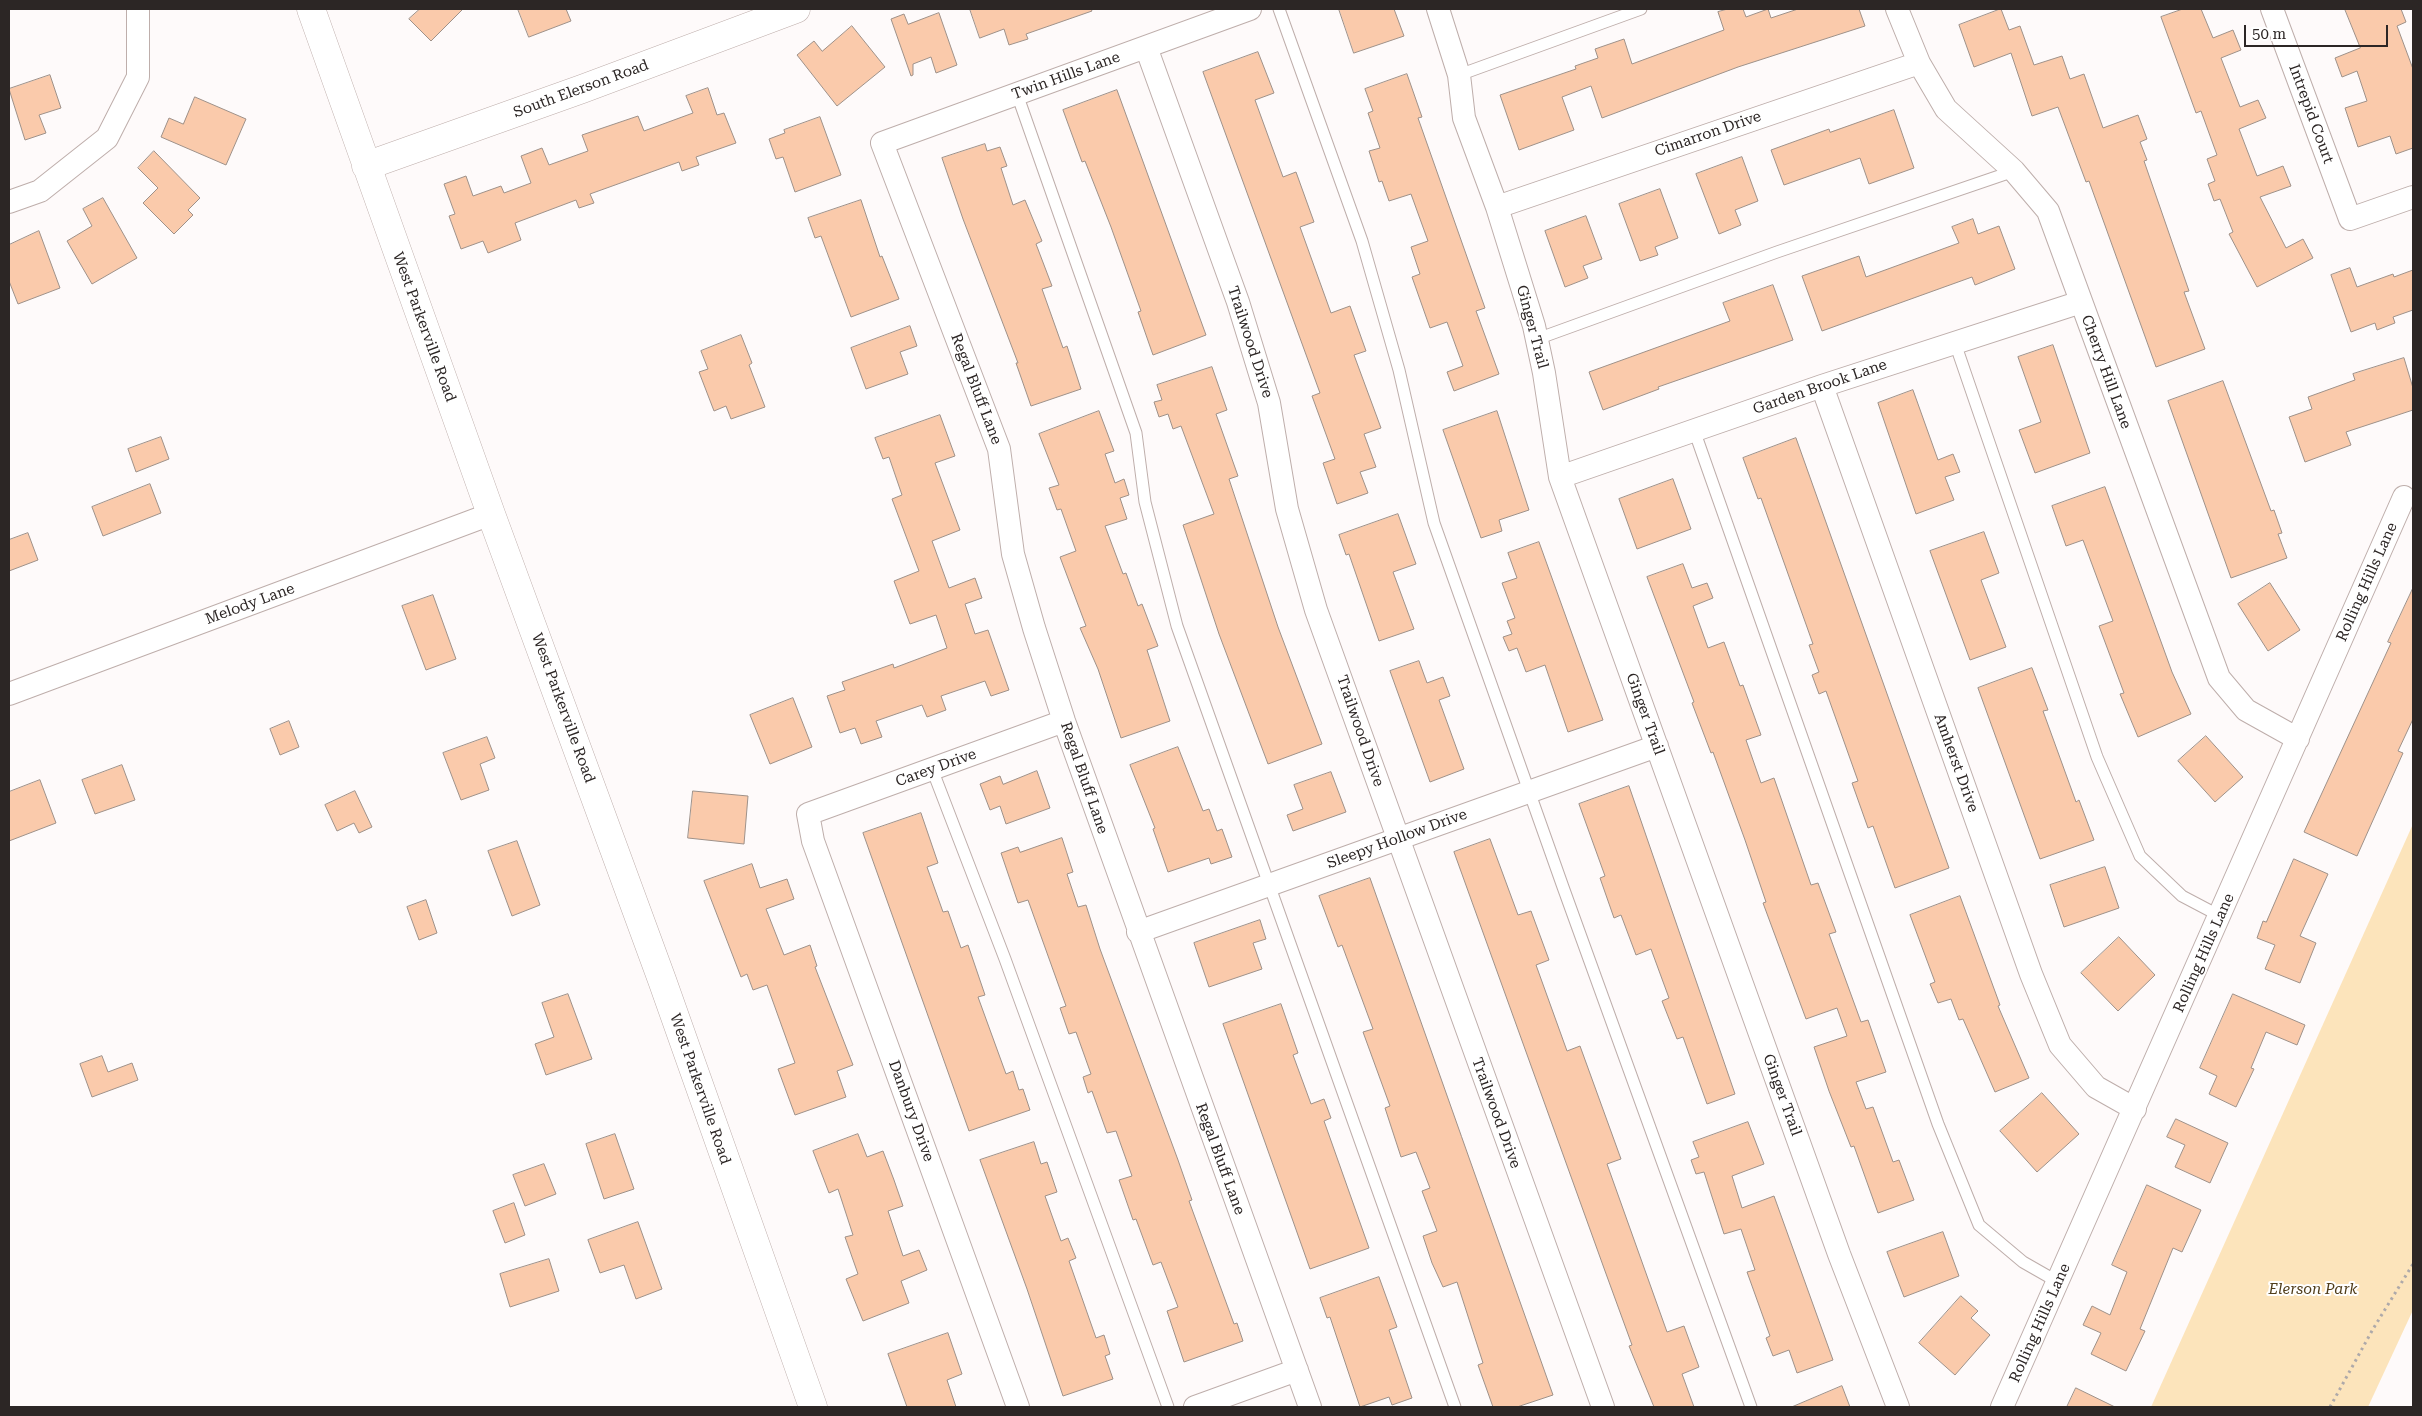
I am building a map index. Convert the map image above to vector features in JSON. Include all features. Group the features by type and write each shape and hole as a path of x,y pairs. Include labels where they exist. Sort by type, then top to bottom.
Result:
{"main road":[{"name":"West Parkerville Road","path":"311,9 491,514 656,963 813,1407"},
{"name":"South Elerson Road","path":"366,166 582,89 796,9"}],"street":[{"path":"9,202 40,191 107,138 138,77 138,9"},
{"name":"Twin Hills Lane","path":"882,143 1250,9"},
{"name":"Ginger Trail","path":"1438,9 1459,75 1464,118 1498,207 1537,339 1560,477 1839,1254 1898,1407"},
{"name":"Cherry Hill Lane","path":"1897,9 1919,63 1946,109 2014,171 2048,211 2219,678 2246,710 2298,739"},
{"name":"Intrepid Court","path":"2272,9 2350,219 2413,197"},
{"name":"Trailwood Drive","path":"1146,47 1238,302 1269,403 1287,509 1316,610 1603,1407"},
{"name":"Cimarron Drive","path":"1498,207 1919,63"},
{"name":"Regal Bluff Lane","path":"882,143 999,448 1013,554 1034,628 1064,721 1138,932 1310,1407"},
{"name":"Garden Brook Lane","path":"1560,477 1822,386 2081,302"},
{"name":"Amherst Drive","path":"1822,386 2031,974 2060,1046 2096,1087 2135,1108"},
{"name":"Rolling Hills Lane","path":"2002,1407 2404,497"},
{"name":"Melody Lane","path":"9,694 491,514"},
{"name":"Carey Drive","path":"808,814 1064,721"},
{"name":"Sleepy Hollow Drive","path":"1138,932 1657,746"},
{"name":"Danbury Drive","path":"808,814 813,840 1018,1407"},
{"path":"1194,1407 1297,1370"}],"lane":[{"path":"1279,9 1362,241 1399,370 1434,523 1751,1407"},
{"path":"1459,75 1640,9"},
{"path":"1017,94 1136,432 1145,502 1177,626 1455,1407"},
{"path":"1537,339 1777,252 2014,171"},
{"path":"1955,343 2097,757 2140,856 2182,896 2220,916"},
{"path":"1694,430 1935,1114 1979,1225 2023,1262 2058,1282"},
{"path":"932,769 1005,958 1168,1407"}],"path":[{"path":"2330,1407 2373,1329 2413,1264"}],"green space":[{"name":"Elerson Park","path":"2413,824 2413,1310 2368,1407 2151,1407"}],"building":[{"path":"420,9 463,9 431,41 409,19"},
{"path":"518,9 566,9 571,21 529,37"},
{"path":"970,9 1091,9 1092,11 1026,34 1028,39 1009,45 1004,29 980,38"},
{"path":"1339,9 1394,9 1404,36 1354,53"},
{"path":"1728,9 1743,9 1746,17 1768,9 1771,18 1798,9 1859,9 1865,26 1738,67 1602,118 1591,86 1562,97 1574,130 1519,150 1500,95 1576,69 1575,66 1598,58 1595,49 1624,39 1632,64 1724,30 1718,12"},
{"path":"2001,9 2009,30 2020,26 2034,65 2062,56 2070,79 2084,74 2103,128 2138,115 2147,139 2140,142 2147,160 2144,161 2189,291 2184,292 2205,349 2156,367 2089,181 2086,182 2058,107 2032,116 2011,53 1974,67 1959,25"},
{"path":"2183,9 2201,9 2213,38 2233,30 2241,50 2221,58 2240,107 2258,100 2266,118 2239,129 2257,176 2283,166 2291,186 2260,197 2286,248 2303,239 2313,258 2257,287 2229,234 2233,232 2220,199 2214,201 2208,184 2215,181 2207,159 2217,155 2201,111 2196,113 2161,17"},
{"path":"2345,9 2401,9 2406,22 2397,26 2413,69 2413,148 2396,154 2390,136 2358,147 2345,108 2367,101 2357,71 2342,77 2335,58 2360,48"},
{"path":"939,13 957,65 936,73 931,57 913,64 913,75 911,76 891,19 904,14 908,24"},
{"path":"852,26 885,67 837,106 797,55 814,41 822,51"},
{"path":"1258,52 1274,93 1255,100 1283,177 1296,172 1314,222 1300,227 1331,313 1350,306 1366,351 1354,355 1381,428 1364,434 1376,467 1360,472 1368,493 1337,504 1323,463 1335,459 1312,396 1320,393 1203,72"},
{"path":"1407,74 1422,117 1418,118 1485,308 1476,311 1499,374 1454,391 1447,372 1463,366 1447,322 1430,328 1412,277 1420,274 1411,247 1428,241 1411,194 1389,201 1382,181 1379,182 1369,151 1380,148 1368,113 1373,111 1365,89"},
{"path":"50,75 61,108 39,115 46,133 25,140 9,89"},
{"path":"708,88 717,115 724,113 736,143 696,157 699,165 682,171 679,162 590,194 594,203 579,208 576,200 515,223 521,240 488,253 483,241 461,249 449,216 455,214 444,184 466,176 473,196 501,186 504,193 531,183 521,156 542,148 549,165 588,151 582,135 638,116 644,131 693,113 686,96"},
{"path":"1117,90 1206,335 1153,355 1138,312 1141,311 1111,227 1085,161 1082,162 1063,110"},
{"path":"195,97 246,119 226,165 161,137 169,118 183,124"},
{"path":"1894,110 1914,168 1869,184 1860,158 1784,185 1771,150 1829,129 1830,132"},
{"path":"820,117 841,175 795,192 783,157 776,159 769,139 785,133 784,130"},
{"path":"985,144 987,151 1000,147 1007,166 1001,168 1013,205 1025,200 1042,241 1036,244 1052,286 1042,289 1063,348 1067,346 1081,389 1031,406 1016,363 1018,363 963,219 942,158"},
{"path":"154,151 200,198 188,210 193,215 174,234 143,203 158,188 138,168"},
{"path":"1742,157 1758,201 1735,210 1741,225 1719,234 1696,174"},
{"path":"1660,189 1678,238 1655,247 1658,255 1640,261 1619,204"},
{"path":"103,198 137,258 92,284 67,241 92,226 83,209"},
{"path":"861,200 880,257 882,256 899,299 851,317 821,236 815,238 808,218"},
{"path":"1586,216 1602,259 1583,266 1588,278 1565,287 1545,231"},
{"path":"1973,219 1978,234 1999,226 2015,269 1975,285 1972,277 1822,331 1802,276 1859,256 1866,277 1959,243 1952,227"},
{"path":"39,231 60,288 18,304 9,281 9,245"},
{"path":"2350,268 2357,287 2393,274 2394,277 2413,270 2413,310 2393,317 2395,323 2377,330 2375,323 2351,332 2331,275"},
{"path":"1773,285 1793,340 1658,387 1659,389 1603,410 1589,372 1730,321 1723,303"},
{"path":"910,326 917,346 900,352 908,374 866,389 851,348"},
{"path":"741,335 752,363 749,365 765,407 731,419 726,406 714,411 699,372 708,369 701,351"},
{"path":"2053,345 2090,453 2035,473 2019,430 2041,422 2018,357"},
{"path":"2404,358 2413,388 2413,410 2346,432 2351,445 2305,462 2289,417 2312,409 2308,397 2355,380 2353,374"},
{"path":"1212,367 1227,410 1216,414 1238,476 1229,479 1278,627 1322,744 1268,764 1219,634 1183,525 1214,514 1181,426 1173,429 1168,414 1159,417 1154,402 1162,400 1157,385"},
{"path":"2223,381 2271,511 2274,510 2282,533 2278,534 2287,558 2231,578 2168,401"},
{"path":"1913,390 1938,460 1953,454 1960,472 1945,477 1954,500 1916,514 1878,403"},
{"path":"1099,411 1114,451 1105,454 1115,483 1124,479 1129,495 1120,498 1127,519 1105,526 1123,574 1126,573 1138,606 1142,604 1158,646 1147,650 1170,721 1121,738 1098,669 1080,628 1086,626 1060,557 1076,551 1061,509 1057,510 1049,488 1059,485 1039,434"},
{"path":"1497,411 1529,510 1499,520 1502,531 1481,538 1443,430"},
{"path":"940,415 955,456 935,463 960,530 932,541 949,588 975,578 982,598 965,604 975,634 988,630 1009,690 991,696 985,681 941,696 946,710 927,717 922,705 876,721 882,737 861,744 855,728 840,733 827,696 845,690 842,682 893,664 894,668 947,648 936,615 910,624 894,581 919,571 892,499 902,495 889,457 883,459 875,438"},
{"path":"161,437 169,459 136,472 128,449"},
{"path":"1796,438 1949,868 1895,888 1873,826 1868,828 1852,783 1858,781 1826,691 1819,694 1812,675 1819,672 1809,645 1813,644 1761,498 1758,499 1743,458"},
{"path":"1673,479 1691,529 1637,549 1619,499"},
{"path":"150,484 161,513 103,536 92,507"},
{"path":"2105,487 2172,672 2191,714 2138,737 2120,694 2124,693 2099,626 2113,621 2083,540 2066,546 2052,506"},
{"path":"1398,514 1416,564 1393,572 1414,629 1379,641 1349,554 1346,555 1339,535"},
{"path":"1984,532 1999,573 1981,580 2006,647 1970,660 1930,551"},
{"path":"28,533 38,560 9,571 9,540"},
{"path":"1539,542 1603,720 1568,732 1545,665 1526,672 1517,648 1509,651 1503,637 1512,634 1507,621 1515,618 1502,583 1517,578 1508,553"},
{"path":"1683,564 1692,588 1707,583 1713,598 1693,606 1708,648 1724,642 1740,686 1743,685 1761,735 1746,740 1761,783 1774,778 1811,885 1818,883 1836,932 1829,934 1861,1022 1868,1020 1886,1072 1856,1082 1866,1109 1873,1107 1893,1162 1899,1160 1914,1200 1878,1213 1854,1146 1851,1147 1829,1091 1814,1047 1847,1036 1837,1008 1806,1019 1763,903 1766,902 1745,840 1713,752 1711,753 1692,703 1694,702 1647,577"},
{"path":"2270,583 2300,630 2268,651 2238,604"},
{"path":"2413,588 2413,719 2398,751 2403,753 2357,856 2304,832 2391,643 2388,642"},
{"path":"433,595 456,659 426,670 402,606"},
{"path":"1419,661 1427,683 1443,677 1450,696 1439,700 1464,769 1430,782 1390,671"},
{"path":"2032,668 2048,710 2043,711 2076,802 2079,800 2094,840 2040,859 1978,688"},
{"path":"793,698 812,747 770,764 750,715"},
{"path":"289,721 299,747 280,755 270,729"},
{"path":"2206,736 2243,777 2215,802 2178,761"},
{"path":"487,737 495,758 480,764 489,790 461,800 443,753"},
{"path":"1178,747 1203,811 1209,809 1217,831 1222,829 1232,857 1211,864 1209,858 1168,872 1153,829 1155,828 1130,765"},
{"path":"122,765 135,800 95,814 82,780"},
{"path":"1037,771 1050,808 1006,824 1000,806 990,810 980,784 1000,776 1003,784"},
{"path":"1331,772 1346,812 1293,831 1287,815 1303,809 1294,785"},
{"path":"40,780 56,823 9,841 9,792"},
{"path":"1629,786 1735,1094 1707,1104 1683,1037 1677,1039 1662,1001 1669,998 1651,949 1636,955 1621,915 1614,918 1600,878 1605,876 1579,804"},
{"path":"355,791 372,827 359,833 354,823 337,831 325,805"},
{"path":"693,791 748,796 744,844 688,838"},
{"path":"921,813 938,863 927,867 943,912 948,911 961,948 968,945 985,995 978,997 1006,1074 1013,1071 1019,1090 1023,1089 1030,1110 969,1131 863,833"},
{"path":"1062,838 1073,872 1067,874 1078,907 1086,905 1100,949 1192,1200 1189,1201 1234,1324 1237,1323 1243,1341 1184,1362 1167,1311 1178,1307 1161,1262 1153,1265 1136,1219 1133,1220 1119,1180 1132,1176 1116,1131 1107,1133 1092,1091 1088,1093 1083,1077 1091,1074 1076,1032 1069,1034 1060,1008 1066,1006 1028,900 1018,903 1001,853 1018,847 1020,852"},
{"path":"1490,839 1518,915 1531,911 1549,960 1536,965 1567,1051 1580,1046 1621,1159 1607,1164 1667,1332 1684,1326 1699,1367 1682,1374 1694,1407 1654,1407 1629,1346 1632,1345 1454,852"},
{"path":"517,841 540,905 512,916 488,851"},
{"path":"2294,859 2328,874 2300,936 2316,943 2300,983 2265,969 2275,945 2257,938 2263,921 2266,922"},
{"path":"752,864 760,888 787,879 794,899 766,909 784,955 810,945 817,966 815,967 853,1065 837,1071 846,1097 795,1115 778,1069 795,1063 767,985 753,990 747,974 741,977 704,881"},
{"path":"2105,867 2119,908 2064,927 2050,885"},
{"path":"1370,878 1553,1395 1517,1407 1493,1407 1478,1365 1483,1363 1457,1282 1443,1287 1432,1263 1423,1236 1437,1231 1422,1191 1430,1188 1416,1152 1401,1157 1385,1108 1390,1106 1363,1032 1373,1029 1342,945 1338,947 1319,896"},
{"path":"1960,896 2000,1005 1998,1006 2029,1078 1995,1092 1963,1019 1959,1020 1951,999 1938,1003 1930,984 1935,982 1910,915"},
{"path":"426,900 437,933 419,940 407,907"},
{"path":"1260,920 1266,939 1253,943 1262,969 1209,987 1194,943"},
{"path":"2119,937 2155,975 2118,1011 2081,973"},
{"path":"568,994 592,1059 546,1075 535,1044 554,1037 542,1003"},
{"path":"2233,994 2305,1025 2297,1045 2266,1032 2251,1068 2254,1069 2236,1107 2209,1094 2217,1076 2200,1068"},
{"path":"1281,1004 1298,1053 1293,1055 1311,1104 1324,1099 1331,1118 1324,1121 1369,1248 1310,1269 1223,1024"},
{"path":"102,1056 108,1072 132,1063 138,1080 92,1097 80,1064"},
{"path":"2042,1093 2079,1134 2037,1172 2000,1131"},
{"path":"2176,1119 2228,1143 2210,1183 2175,1167 2185,1145 2167,1137"},
{"path":"1748,1122 1764,1164 1732,1176 1742,1208 1774,1196 1833,1360 1797,1373 1789,1350 1773,1356 1766,1338 1770,1336 1747,1272 1755,1270 1741,1229 1724,1234 1704,1172 1696,1174 1691,1160 1699,1157 1693,1142"},
{"path":"615,1134 634,1189 604,1199 586,1144"},
{"path":"858,1134 867,1157 883,1151 894,1180 903,1206 888,1211 903,1256 919,1250 927,1270 901,1281 909,1303 863,1321 846,1279 858,1274 845,1237 853,1235 838,1189 829,1193 813,1151"},
{"path":"1034,1142 1041,1164 1047,1162 1057,1192 1045,1196 1061,1241 1068,1238 1076,1258 1069,1261 1096,1338 1104,1335 1110,1354 1105,1356 1113,1379 1063,1396 1027,1289 980,1160"},
{"path":"544,1164 556,1194 525,1206 513,1175"},
{"path":"2147,1185 2201,1210 2182,1252 2173,1248 2140,1329 2145,1331 2126,1371 2091,1354 2101,1333 2083,1325 2092,1306 2110,1315 2127,1272 2112,1265"},
{"path":"514,1203 525,1235 505,1243 493,1211"},
{"path":"638,1222 662,1289 636,1299 624,1265 600,1273 588,1240"},
{"path":"1943,1232 1959,1276 1904,1297 1887,1252"},
{"path":"549,1259 559,1291 510,1307 500,1274"},
{"path":"1379,1277 1397,1327 1389,1330 1412,1398 1392,1405 1389,1397 1360,1407 1330,1317 1327,1318 1320,1298"},
{"path":"1961,1296 1978,1311 1971,1318 1990,1335 1955,1375 1919,1343"},
{"path":"948,1333 962,1374 947,1380 956,1407 907,1407 888,1354"},
{"path":"1842,1386 1850,1407 1792,1407"},
{"path":"2076,1388 2115,1407 2067,1407"}]}
